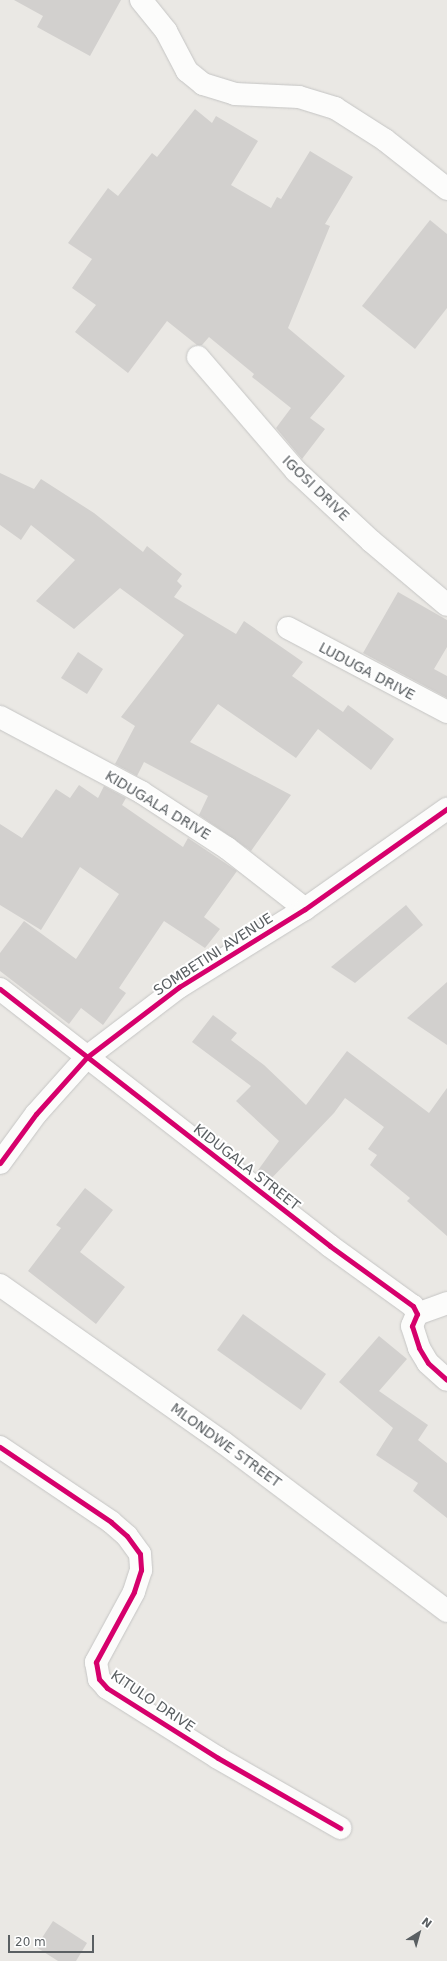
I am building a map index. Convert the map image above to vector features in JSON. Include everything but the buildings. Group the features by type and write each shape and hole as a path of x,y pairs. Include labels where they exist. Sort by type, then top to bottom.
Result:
{"street":[{"path":"141,0 166,30 187,71 204,84 235,94 299,97 335,108 385,140 447,189"},
{"name":"IGOSI DRIVE","path":"198,357 296,471 371,541 447,605"},
{"name":"LUDUGA DRIVE","path":"288,628 447,712"},
{"name":"KIDUGALA DRIVE","path":"0,717 141,792 227,848 305,909"},
{"name":"SOMBETINI AVENUE","path":"0,1163 36,1114 87,1056 179,987 305,909 447,809"},
{"name":"KIDUGALA STREET","path":"0,988 330,1246 413,1306 417,1314"},
{"name":"MLONDWE STREET","path":"0,1286 224,1442 447,1612"},
{"path":"447,1303 417,1314 412,1326 419,1348 428,1363 447,1380"},
{"name":"KITULO DRIVE","path":"0,1447 111,1522 127,1536 140,1554 141,1570 134,1592 96,1662 99,1679 107,1688 218,1758 340,1828"}],"cycle path":[{"path":"0,1163 36,1114 87,1057 179,987 305,909 447,809"},
{"path":"0,989 330,1246 413,1306 417,1314 412,1326 419,1348 428,1363 447,1380"},
{"path":"0,1447 111,1522 127,1536 140,1554 141,1570 134,1592 96,1662 99,1679 107,1688 218,1758 340,1828"}]}
